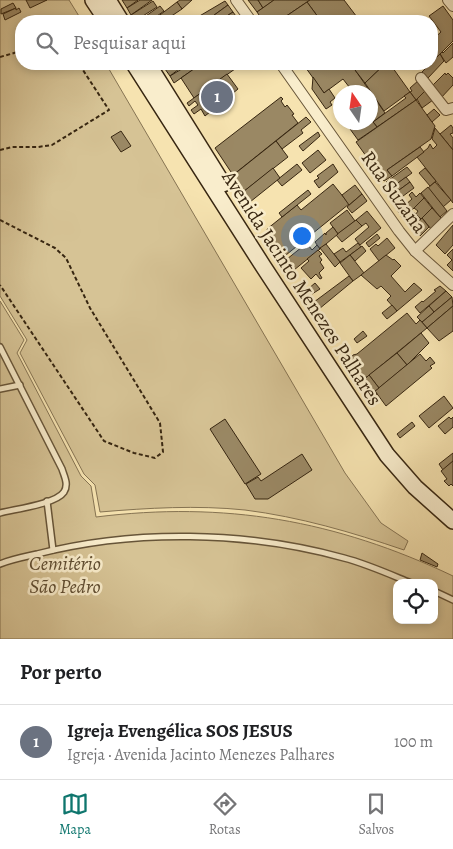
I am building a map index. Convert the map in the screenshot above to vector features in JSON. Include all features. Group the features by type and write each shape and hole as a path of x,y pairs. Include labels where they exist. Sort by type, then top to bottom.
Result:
{"main road":[{"path":"93,0 103,15"},
{"path":"108,0 117,15"},
{"name":"Avenida Jacinto Menezes Palhares","path":"138,70 176,120 387,455 415,487 453,521"},
{"name":"Avenida Jacinto Menezes Palhares","path":"151,70 176,120"},
{"name":"Avenida Jacinto Menezes Palhares","path":"278,281 384,438 407,466 453,511"}],"street":[{"path":"236,0 247,15"},
{"path":"448,0 453,6"},
{"name":"Rua Suzana","path":"285,70 399,231 415,251 453,285"},
{"path":"421,78 446,110 453,108"},
{"path":"415,251 453,214"}],"lane":[{"path":"0,347 62,469 66,482 65,491 59,497 0,513"},
{"path":"0,388 20,385"},
{"path":"47,501 53,550"},
{"path":"0,564 53,550 110,539 225,538 293,546 345,558 400,579"},
{"path":"438,593 453,600"}],"path":[{"path":"0,57 15,53"},
{"path":"0,150 12,147 52,145 109,110 83,70"},
{"path":"0,220 55,248 66,258 90,308 160,423 163,452 155,458 134,454 104,441 0,285"}],"green space":[{"path":"0,0 69,0 78,15 15,15 15,70 110,70 345,473 381,523 408,541 404,550 325,526 245,510 172,508 100,512 95,485 84,474 20,353 27,340 0,296"},
{"name":"Cemitério São Pedro","path":"0,301 24,340 17,353 81,476 91,486 96,517 190,512 235,514 279,520 366,541 453,576 453,639 0,639"}],"building":[{"path":"26,0 47,0 30,8"},
{"path":"122,0 138,0 127,8"},
{"path":"140,0 152,0 131,15 127,8"},
{"path":"180,0 192,0 182,9 177,2"},
{"path":"248,0 258,0 263,8 257,12"},
{"path":"258,0 274,0 263,8"},
{"path":"274,0 310,0 288,15 259,15 257,12"},
{"path":"310,0 344,0 355,15 317,15 307,2"},
{"path":"153,1 157,7 144,15 131,15"},
{"path":"225,1 228,5 214,15 201,15"},
{"path":"177,2 182,9 173,15 160,15"},
{"path":"307,2 317,15 288,15"},
{"path":"13,3 16,8 1,14 1,9"},
{"path":"228,5 233,12 228,15 214,15"},
{"path":"160,6 164,11 158,15 147,15"},
{"path":"443,6 453,20 453,41 438,56 438,35 441,32 438,28 438,15 430,15"},
{"path":"16,8 16,10 19,8 21,12 5,20 3,14"},
{"path":"453,43 453,57 446,63 440,54"},
{"path":"440,54 444,61 438,67 438,56"},
{"path":"166,70 178,70 170,76"},
{"path":"180,70 192,70 174,83 170,76"},
{"path":"192,70 234,70 194,98 181,78"},
{"path":"307,70 355,70 366,85 348,85 343,79 324,93"},
{"path":"355,70 379,70 365,83"},
{"path":"379,70 394,70 410,92 384,111 378,102 378,85 366,85 365,83"},
{"path":"424,70 436,70 428,78 422,72"},
{"path":"445,73 446,75 448,73 453,78 453,85 440,99 431,87"},
{"path":"227,74 238,89 205,116 201,109 194,114 191,110 198,105 195,101 189,106 187,103"},
{"path":"313,77 324,93 329,89 333,95 333,100 330,102 332,105 326,109 312,89"},
{"path":"419,80 426,90 416,100 410,92 412,91 410,88"},
{"path":"426,90 433,100 422,108 417,99"},
{"path":"410,92 416,100 378,126 378,118 406,98 404,96"},
{"path":"281,97 283,99 281,101 294,114 292,115 298,123 233,175 215,148"},
{"path":"416,100 435,126 431,139 387,170 392,176 384,181 356,142 373,130 378,130 378,127"},
{"path":"378,103 385,113 378,118"},
{"path":"434,109 440,115 432,122 427,115"},
{"path":"306,117 311,122 301,130 303,133 282,149 276,141"},
{"path":"451,125 453,128 453,133 450,134 453,138 453,150 440,134"},
{"path":"435,128 453,150 453,203 417,157 430,144 433,149 437,145 432,139"},
{"path":"351,130 373,130 358,140"},
{"path":"121,131 131,146 121,152 111,137"},
{"path":"318,132 320,136 303,151 299,146"},
{"path":"276,141 288,157 243,192 232,176"},
{"path":"420,147 424,152 392,176 387,170"},
{"path":"318,150 326,160 310,173 302,163"},
{"path":"297,164 302,170 282,186 277,180"},
{"path":"333,164 338,172 319,188 314,181 319,178 317,176"},
{"path":"407,167 412,173 391,188 386,182"},
{"path":"273,168 280,178 250,202 243,192"},
{"path":"425,168 436,181 430,186 419,173"},
{"path":"406,177 410,182 395,193 391,188"},
{"path":"410,182 414,188 399,199 395,193"},
{"path":"435,182 451,200 443,207 428,188"},
{"path":"333,184 349,204 286,255 267,229 297,205 301,210"},
{"path":"355,185 362,194 349,205 342,195"},
{"path":"428,187 447,211 440,217 421,193"},
{"path":"308,190 311,194 282,217 279,213"},
{"path":"412,192 416,197 420,193 424,198 403,219 396,208 401,203 404,206 412,199 409,195"},
{"path":"362,194 367,201 352,213 347,207"},
{"path":"424,198 432,208 421,219 416,214 418,211 414,208"},
{"path":"432,208 441,218 431,229 422,218"},
{"path":"347,210 355,221 338,234 330,223"},
{"path":"367,211 381,228 360,245 355,239 369,227 366,223 362,226 356,220"},
{"path":"414,212 421,219 412,228 405,221"},
{"path":"422,218 429,227 420,236 412,228"},
{"path":"356,220 362,226 342,242 336,235"},
{"path":"453,225 453,245 445,254 436,245"},
{"path":"333,227 338,234 320,249 315,242 325,233 326,235"},
{"path":"377,234 380,238 369,247 366,243"},
{"path":"387,238 395,248 379,261 370,249 376,244 378,246"},
{"path":"358,243 361,247 340,262 334,254 343,248 346,252"},
{"path":"326,244 340,262 335,267 320,248"},
{"path":"317,245 320,249 294,270 287,259 302,247 304,249 309,246 312,250"},
{"path":"362,246 366,251 355,261 350,255"},
{"path":"453,249 453,271 447,265 452,260 447,255"},
{"path":"318,250 322,254 319,256 324,268 319,273 322,278 320,279 316,274 311,279 301,268 309,261 307,259"},
{"path":"350,255 364,273 353,281 340,263"},
{"path":"386,255 394,259 401,266 391,276 405,292 414,283 422,290 397,311 387,300 391,296 381,286 377,289 361,275"},
{"path":"349,276 353,281 319,309 314,302"},
{"path":"315,283 320,289 312,294 308,289"},
{"path":"440,286 446,291 420,313 415,307"},
{"path":"446,291 452,297 434,312 429,306"},
{"path":"452,297 453,306 427,328 422,322"},
{"path":"392,305 397,311 387,319 382,313"},
{"path":"429,306 434,312 422,322 417,317"},
{"path":"453,306 453,331 439,341 427,328"},
{"path":"407,313 416,324 420,320 427,328 367,377 361,375 360,369 354,365 351,358 353,355 357,354"},
{"path":"363,331 367,336 357,343 354,339"},
{"path":"421,333 429,343 407,365 397,353"},
{"path":"397,353 407,365 379,388 369,375"},
{"path":"420,354 426,361 430,357 435,363 430,366 432,368 386,406 375,391"},
{"path":"369,375 379,388 375,391 377,394 374,395 363,381"},
{"path":"444,396 453,408 429,428 419,416"},
{"path":"449,417 451,419 453,417 453,427 445,434 438,426"},
{"path":"225,419 261,474 245,484 210,429"},
{"path":"412,422 415,426 400,438 397,434"},
{"path":"453,453 453,461 443,470 439,464"},
{"path":"302,454 312,470 268,499 255,499 246,484 258,477 261,481"},
{"path":"453,461 453,486 451,484 449,486 444,481 447,479 441,471"},
{"path":"422,553 438,564 437,567 420,560"}],"place":[{"name":"Igreja Evengélica SOS JESUS","path":"217,97"}]}
